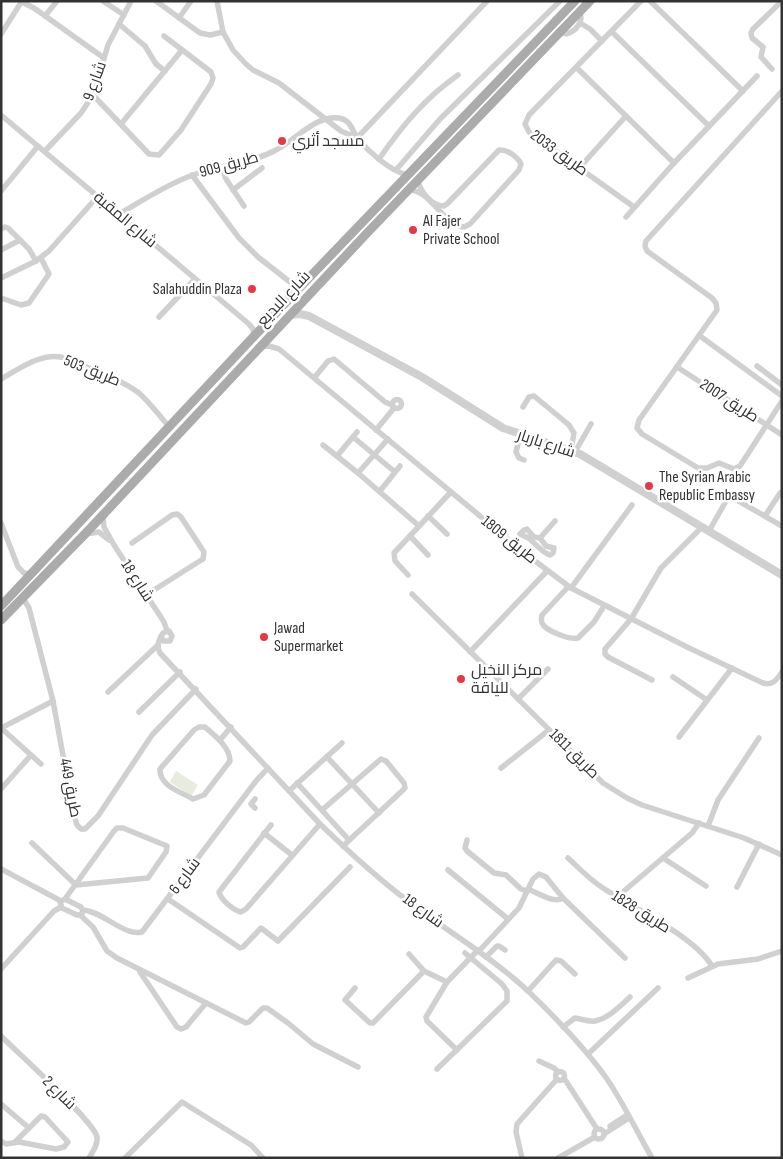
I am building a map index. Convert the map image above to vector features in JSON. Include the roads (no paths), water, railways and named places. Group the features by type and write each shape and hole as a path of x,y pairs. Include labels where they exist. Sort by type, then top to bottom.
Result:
{"main road":[{"name":"شارع البديع","path":"1,606 407,175 575,1"},
{"name":"شارع البديع","path":"1,620 103,515 303,300 590,1"},
{"path":"228,366 236,372"}],"street":[{"path":"45,16 57,1"},
{"path":"103,1 124,16"},
{"name":"شارع 9","path":"45,151 81,113 93,95 104,58 119,24 132,1"},
{"path":"156,1 205,34 223,32"},
{"path":"179,18 191,1"},
{"path":"217,1 223,32 233,50 246,64 253,70 279,82 345,134 357,138 379,159 407,175"},
{"path":"357,138 487,1"},
{"path":"396,170 440,120 560,1"},
{"name":"طريق 2033","path":"634,207 529,132 525,124 529,115 641,1"},
{"path":"650,1 743,91"},
{"path":"2,31 22,2 104,58"},
{"path":"772,69 761,57 763,47 752,38 751,33 782,2"},
{"path":"560,32 570,33 580,23 582,17 579,12"},
{"path":"580,23 590,29 602,41"},
{"path":"119,24 145,46 156,64 165,71"},
{"path":"612,32 709,126"},
{"path":"93,95 149,154 159,155 172,141 211,84 213,78 210,72 164,36"},
{"path":"121,124 182,50"},
{"path":"577,68 674,163"},
{"path":"379,159 417,110 436,91 458,74"},
{"path":"626,217 674,163 757,76"},
{"path":"782,91 646,241 645,246 648,251 712,298 716,303 716,313 637,422 638,431 698,468 707,468 719,463 734,469 738,468 742,463 782,401"},
{"name":"شارع المقبة","path":"1,115 249,324 254,331 254,337"},
{"path":"579,168 626,116"},
{"name":"طريق 909","path":"119,214 192,175 259,158 292,141 317,122 339,118 345,120 354,129 357,138"},
{"path":"1,191 38,146"},
{"path":"408,190 420,193 445,217 459,226 468,225 519,170 520,162 505,150 497,151 448,203 441,206 436,204 422,191 418,180"},
{"path":"222,168 226,179 244,206"},
{"path":"233,190 262,168"},
{"path":"192,175 239,238 258,257 299,289"},
{"path":"1,278 38,259 49,251 98,196"},
{"path":"445,217 448,203"},
{"path":"1,229 8,228 38,259 49,274 29,303 21,305 1,298"},
{"path":"1,250 20,240"},
{"path":"159,317 195,279"},
{"path":"303,300 309,316"},
{"name":"شارع باربار","path":"290,315 300,314 309,316 422,377 497,425 520,435 573,451 782,575"},
{"path":"249,324 257,325 268,322"},
{"path":"272,333 278,349"},
{"path":"700,336 782,396"},
{"path":"260,347 269,346 278,349"},
{"name":"طريق 1809","path":"278,349 388,439 450,493 570,588 767,684 775,681 782,672"},
{"name":"طريق 503","path":"1,379 45,357 61,357 134,389 170,428"},
{"path":"314,378 328,361 334,359 385,402 393,406 376,430"},
{"path":"757,366 782,386"},
{"name":"طريق 2007","path":"677,367 782,435"},
{"path":"523,407 529,397 534,396 570,425 574,433 573,451"},
{"path":"573,451 591,424"},
{"path":"337,456 355,434 395,472"},
{"path":"520,435 516,452 519,458 524,460"},
{"path":"358,473 388,439"},
{"path":"323,445 380,491 419,526"},
{"path":"380,491 400,466"},
{"path":"408,575 396,563 393,557 395,551 450,493"},
{"path":"765,516 780,493"},
{"path":"652,680 609,658 605,654 606,647 631,619 661,568 705,529 729,499 735,499 782,526"},
{"path":"604,606 594,622 578,638 568,638 546,628 542,624 542,614 570,588 632,505"},
{"path":"132,543 172,515 177,514 181,517 204,552 204,557 201,560 146,595"},
{"name":"شارع 18","path":"103,515 104,528 166,624 164,633"},
{"path":"428,516 447,534"},
{"path":"518,537 540,538 555,521"},
{"path":"1,523 18,568 24,573 32,574"},
{"name":"شارع 18","path":"84,534 96,532 102,534 114,545"},
{"path":"410,536 428,555"},
{"path":"532,538 534,546"},
{"path":"534,546 544,547 540,538"},
{"path":"527,555 534,546"},
{"path":"470,652 547,571"},
{"name":"طريق 1811","path":"412,594 603,783 642,805 759,844 782,855"},
{"name":"طريق 449","path":"23,598 29,608 53,701 74,815 77,825 81,829 85,829 98,816 152,734 196,689"},
{"path":"163,656 166,642 172,636 170,632 164,633"},
{"path":"164,633 163,641 166,642"},
{"path":"108,692 158,645 164,633"},
{"name":"شارع 18","path":"158,645 163,656 196,689 320,824 343,846 408,901 479,951 528,991 588,1054 607,1080 652,1158"},
{"path":"679,737 732,668"},
{"path":"518,699 548,669"},
{"path":"139,712 180,672"},
{"path":"673,678 707,700"},
{"path":"41,764 1,728 53,701"},
{"path":"204,727 220,740 229,754 230,761 204,795 194,799 164,783 160,776 160,769 194,730 204,727"},
{"path":"220,740 232,728"},
{"path":"501,768 549,730"},
{"path":"708,826 718,800 759,738"},
{"path":"290,790 342,743"},
{"path":"1,789 31,755"},
{"path":"327,757 379,813"},
{"path":"322,810 379,760 383,759 386,761 404,784 405,788 343,846"},
{"name":"شارع 6","path":"82,912 90,911 137,934 145,930 258,777 268,768"},
{"path":"297,783 349,840"},
{"path":"243,798 254,803"},
{"path":"617,897 692,833 699,823"},
{"path":"271,825 219,892 220,897 237,911 241,912 246,908 320,824"},
{"path":"1,969 76,885 117,828 123,828 167,846 166,852 148,878 76,885 32,843"},
{"path":"264,833 292,855"},
{"path":"467,840 465,848 467,851 494,874 506,875 521,889 555,900 563,898"},
{"path":"738,887 759,844"},
{"name":"طريق 1828","path":"568,858 597,884 684,939 702,953 712,966"},
{"path":"663,858 706,886"},
{"path":"168,900 240,948 261,928 278,941 350,867"},
{"path":"1,869 62,902 73,903 93,927 110,954 138,970 246,1023 263,1008 266,1008 313,1044 358,1067"},
{"path":"448,870 508,919"},
{"path":"457,1050 427,1021 426,1017 447,982 522,905 534,877 539,874 544,875 563,898 625,958"},
{"path":"62,902 69,911 82,912"},
{"path":"69,911 73,903"},
{"path":"486,957 497,946 505,950"},
{"path":"688,978 712,966 758,959 782,951"},
{"path":"438,1069 508,1001 507,991 502,984 466,953"},
{"path":"409,954 424,971 447,982"},
{"path":"528,991 556,960 561,961 575,974"},
{"path":"138,970 177,1027 181,1029 186,1027 206,1003"},
{"path":"355,988 345,1000 370,1023 373,1023 424,971"},
{"path":"588,1054 658,988"},
{"path":"563,1028 575,1018 589,1020 602,1018 619,1008 630,998"},
{"name":"شارع 2","path":"1,1036 95,1131 97,1144 88,1158"},
{"path":"538,1061 554,1068 560,1080 564,1078 602,1131"},
{"path":"522,1158 516,1132 517,1124 558,1076"},
{"path":"125,1158 182,1102 251,1145 264,1158"},
{"path":"1,1104 29,1128"},
{"path":"558,1158 595,1137 594,1134 628,1116"},
{"path":"1,1141 9,1145 38,1118 43,1117 68,1143 63,1148 56,1149 14,1142"}],"place":[{"name":"مسجد أثري","path":"282,141"},
{"name":"Al Fajer Private School","path":"413,230"},
{"name":"Salahuddin Plaza","path":"252,289"},
{"name":"The Syrian Arabic Republic Embassy","path":"649,486"},
{"name":"Jawad Supermarket","path":"264,637"},
{"name":"مركز النخيل للياقة","path":"461,679"}]}
